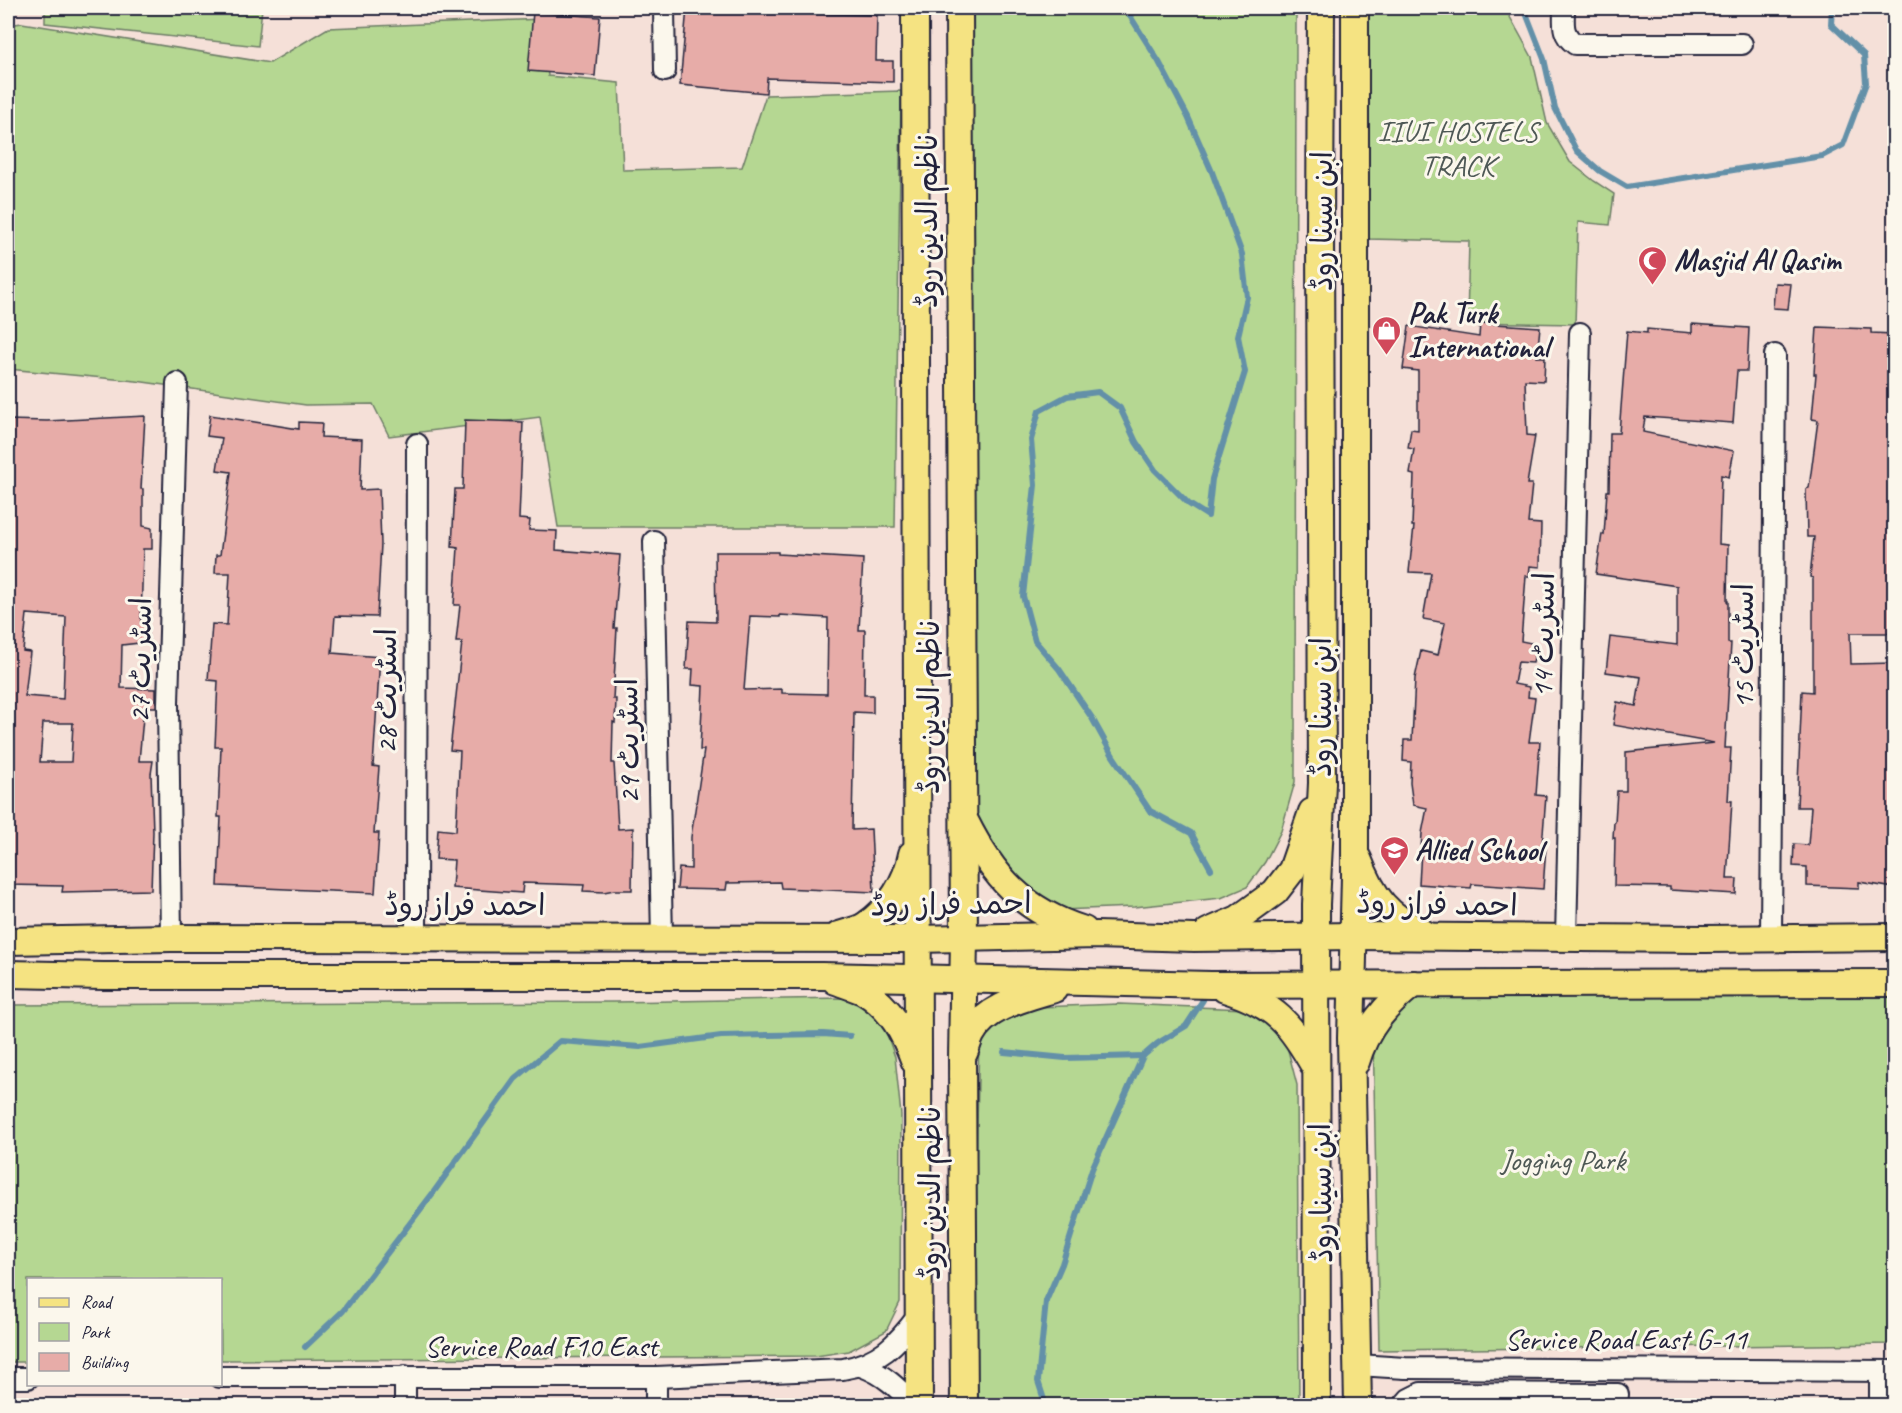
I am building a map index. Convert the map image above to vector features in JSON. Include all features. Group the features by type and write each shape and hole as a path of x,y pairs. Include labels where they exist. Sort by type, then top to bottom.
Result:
{"main road":[{"name":"ناظم الدین روڈ","path":"915,8 919,939 917,1406"},
{"name":"ناظم الدین روڈ","path":"959,8 964,1406"},
{"name":"ابن سینا روڈ","path":"1317,1403 1316,936 1322,783 1320,234 1322,10"},
{"name":"ابن سینا روڈ","path":"1355,10 1352,1078 1358,1402"},
{"path":"1320,234 1355,235"},
{"path":"1194,938 1238,919 1275,892 1292,870 1322,783"},
{"path":"963,818 980,852 1003,881 1030,905 1062,923 1097,935"},
{"path":"830,939 866,925 891,902 909,868 918,822"},
{"path":"1354,848 1366,881 1385,908 1405,925 1429,936"},
{"name":"احمد فراز روڈ","path":"8,941 171,938 919,939 1097,935 1194,938 1429,936 1894,938"},
{"path":"8,974 822,976 1211,985 1894,983"},
{"path":"822,976 863,992 887,1009 906,1039 919,1074"},
{"path":"962,1058 972,1033 991,1013 1012,1002 1074,983"},
{"path":"1352,1078 1362,1042 1371,1026 1387,1006 1413,984"},
{"path":"1211,985 1251,999 1280,1016 1300,1040 1316,1069"},
{"path":"1316,1190 1354,1188"},
{"path":"1317,1403 1358,1402"}],"street":[{"path":"664,8 665,71"},
{"path":"1564,8 1564,29 1567,39 1575,44 1742,44"},
{"name":"اسٹریٹ 14","path":"1566,938 1580,333"},
{"name":"اسٹریٹ 15","path":"1771,938 1775,355"},
{"name":"اسٹریٹ 27","path":"171,938 168,703 177,383"},
{"name":"اسٹریٹ 28","path":"416,938 417,444"},
{"name":"اسٹریٹ 29","path":"654,542 662,939"},
{"name":"Service Road F10 East","path":"222,1377 656,1377 843,1369 861,1366 881,1355 901,1339 918,1316"},
{"name":"Service Road East G-11","path":"1358,1365 1429,1368 1887,1371"},
{"path":"861,1366 878,1372 917,1406"},
{"path":"1880,1406 1887,1371"},
{"path":"405,1376 405,1406"},
{"path":"656,1377 656,1406"},
{"path":"8,1378 27,1378"},
{"path":"1403,1406 1408,1399 1421,1393 1618,1394 1617,1406"}],"green space":[{"path":"45,8 262,8 258,46 45,23"},
{"path":"969,8 1296,8 1295,782 1281,831 1265,862 1247,887 1221,898 1134,907 1060,910 1003,873 974,825"},
{"name":"IIUI HOSTELS TRACK","path":"1366,8 1505,8 1532,57 1547,123 1570,162 1614,194 1610,225 1578,222 1575,324 1467,322 1469,241 1366,239"},
{"path":"542,19 548,76 619,83 623,170 742,167 766,95 901,91 895,527 558,527 540,417 389,436 373,404 306,405 136,381 8,369 8,25 22,23 270,63 328,28"},
{"name":"Jogging Park","path":"1372,972 1894,973 1894,1344 1379,1350"},
{"path":"843,998 879,1012 895,1057 901,1115 900,1302 886,1331 849,1351 816,1356 222,1360 222,1278 27,1278 27,1362 8,1362 8,1005 616,1002"},
{"path":"1119,1004 1246,1009 1283,1031 1297,1085 1299,1405 974,1406 973,1306 979,1035 992,1026 1039,1007"}],"building":[{"path":"687,8 744,8 787,13 877,15 876,61 893,61 893,82 767,78 766,93 680,85"},
{"path":"533,12 600,17 595,76 528,71"},
{"path":"1775,283 1791,284 1788,309 1773,308"},
{"path":"1480,323 1540,327 1537,357 1545,357 1544,381 1525,380 1527,435 1535,436 1527,484 1532,484 1528,523 1541,524 1540,567 1530,566 1529,576 1526,576 1521,641 1536,644 1533,663 1518,662 1514,684 1529,687 1528,697 1535,698 1529,742 1540,742 1536,795 1546,796 1542,846 1546,846 1543,889 1472,884 1471,888 1419,884 1422,833 1427,808 1413,805 1410,783 1411,762 1403,761 1404,740 1412,740 1415,678 1421,651 1438,655 1445,623 1423,619 1431,573 1409,572 1414,526 1412,526 1414,475 1410,474 1414,449 1408,448 1411,429 1418,430 1418,371 1403,369 1409,326 1479,337"},
{"path":"1692,324 1749,328 1747,371 1737,371 1733,423 1645,417 1643,432 1734,451 1729,477 1721,475 1719,544 1728,545 1728,643 1731,643 1725,748 1731,748 1728,801 1732,801 1727,879 1737,879 1736,894 1670,890 1670,887 1614,886 1614,822 1617,791 1626,791 1626,752 1714,743 1613,725 1617,702 1636,706 1641,677 1606,672 1610,637 1677,645 1677,586 1596,574 1602,534 1604,535 1607,491 1609,491 1610,433 1619,433 1627,331 1647,333 1647,329 1692,333"},
{"path":"1817,327 1871,329 1871,333 1894,334 1894,633 1850,633 1851,664 1894,663 1894,888 1859,882 1859,888 1807,886 1807,867 1793,866 1794,844 1808,845 1811,807 1797,807 1802,691 1813,692 1813,578 1810,577 1814,537 1807,537 1806,489 1809,488 1818,420 1812,419"},
{"path":"210,415 299,429 299,422 322,423 321,437 362,439 360,490 379,489 381,544 377,617 335,616 332,653 380,657 373,766 379,767 374,833 379,833 375,893 218,886 221,747 215,747 218,681 208,680 212,624 227,625 230,573 215,573 216,555 220,555 231,472 217,470 222,438 207,436"},
{"path":"145,416 141,489 143,489 143,526 152,528 152,549 143,549 141,623 147,623 148,642 122,645 121,688 156,689 156,707 144,707 139,761 153,761 151,890 62,892 63,886 8,885 8,420 47,421","holes":["27,614 66,617 63,699 25,696 30,652 23,651","43,723 73,723 71,762 40,762"]},
{"path":"465,420 523,422 519,519 530,520 529,530 557,531 556,550 620,555 614,628 617,628 613,699 616,699 612,763 614,763 618,829 633,828 632,890 583,891 584,885 523,883 522,893 452,888 454,860 436,859 438,829 456,831 460,751 450,750 462,642 456,642 460,605 454,605 458,548 452,547 455,489 463,489"},
{"path":"715,552 778,552 778,554 863,559 859,630 865,630 864,695 873,695 873,713 854,712 852,830 871,829 874,892 781,888 780,882 727,883 726,890 677,889 679,868 691,869 691,837 704,750 700,750 703,686 692,685 693,669 686,669 689,621 716,622","holes":["750,616 828,618 827,694 782,693 782,689 744,690"]}],"waterway":[{"path":"1125,8 1159,62 1188,117 1212,172 1242,254 1247,297 1238,336 1245,372 1212,479 1208,516 1189,504 1155,470 1136,442 1120,408 1098,392 1067,396 1039,411 1031,440 1035,485 1023,596 1035,641 1059,669 1150,811 1191,833 1211,869"},
{"path":"1524,8 1544,59 1555,108 1576,150 1600,171 1627,187 1822,156 1843,145 1866,83 1864,55 1831,24 1832,8"},
{"path":"1046,1406 1038,1381 1046,1301 1062,1264 1092,1169 1143,1056 1158,1043 1186,1026 1203,1000"},
{"path":"305,1347 343,1311 433,1193 515,1079 560,1041 640,1047 721,1036 823,1034 850,1036"},
{"path":"1004,1052 1065,1058 1143,1056"}],"place":[{"name":"Masjid Al Qasim","path":"1653,286"},
{"name":"Pak Turk International","path":"1387,356"},
{"name":"Allied School","path":"1394,876"}]}
